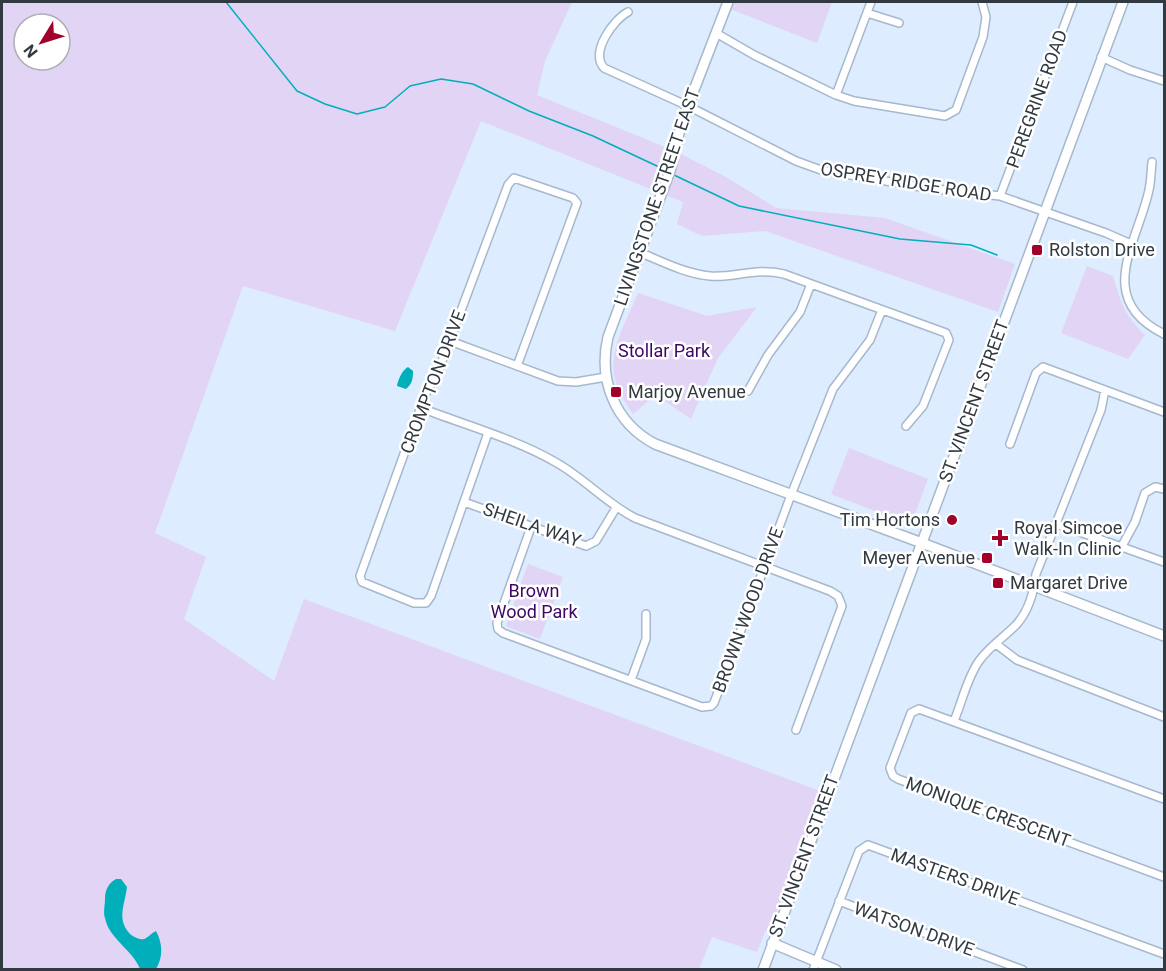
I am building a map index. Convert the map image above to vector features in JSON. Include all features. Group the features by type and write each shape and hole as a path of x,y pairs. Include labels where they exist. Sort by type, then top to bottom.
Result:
{"street":[{"name":"LIVINGSTONE STREET EAST","path":"728,2 680,128 670,171 608,337 605,353 606,377 616,408 627,423 646,440 1164,636"},
{"path":"836,95 871,2"},
{"path":"716,33 754,55 836,95 854,101 945,116 956,110 983,37 986,17 982,2"},
{"name":"PEREGRINE ROAD","path":"1000,196 1073,2"},
{"name":"ST. VINCENT STREET","path":"763,969 1123,2"},
{"name":"OSPREY RIDGE ROAD","path":"628,12 615,21 608,31 600,54 600,64 609,71 821,170 927,188 1000,196 1044,212"},
{"path":"867,13 899,23"},
{"path":"1101,57 1130,70 1164,81"},
{"path":"1152,162 1149,190 1124,271 1126,289 1132,306 1144,320 1164,334"},
{"name":"CROMPTON DRIVE","path":"488,433 431,596 426,603 414,603 362,582 360,576 426,393 438,372 510,180 520,178 568,196 575,200 576,208 517,366"},
{"path":"1044,212 1131,244"},
{"path":"639,252 703,275 719,276 764,270 783,274 943,332 949,340 923,406 906,426"},
{"path":"748,391 768,355 800,312 810,284"},
{"name":"BROWN WOOD DRIVE","path":"531,527 497,623 498,629 503,633 702,706 711,706 833,390 870,340 882,310"},
{"path":"450,341 552,379 568,382 606,377"},
{"path":"1010,444 1036,373 1040,369 1047,368 1164,411"},
{"path":"954,721 976,667 1021,618 1101,410 1105,390"},
{"path":"421,408 539,453 570,470 616,508 647,523 830,591 838,596 842,606 796,730"},
{"path":"1122,546 1135,522 1145,493 1155,487 1164,489"},
{"name":"SHEILA WAY","path":"464,502 586,546 596,541 616,508"},
{"path":"1057,524 1164,562"},
{"path":"631,680 646,639 646,614"},
{"path":"996,644 1024,663 1164,717"},
{"name":"MONIQUE CRESCENT","path":"1164,799 924,711 914,710 909,717 890,768 893,776 1164,878"},
{"name":"MASTERS DRIVE","path":"815,966 858,850 868,845 1164,954"},
{"name":"WATSON DRIVE","path":"839,901 1023,969"},
{"path":"772,943 815,966 836,969"}],"green space":[{"path":"2,2 572,2 545,61 537,95 675,151 726,177 776,208 885,218 1015,264 998,312 765,231 702,236 677,224 683,202 481,121 395,331 243,286 155,533 206,557 184,619 274,681 304,599 820,791 771,928 765,932 757,952 712,937 699,969 2,970"},
{"path":"733,2 832,2 817,43 730,9"},
{"path":"1087,266 1113,276 1124,308 1145,335 1128,359 1061,333"},
{"name":"Stollar Park","path":"638,293 707,316 757,307 718,358 691,419 656,395 633,414 619,391 614,375 614,355 620,334"},
{"path":"849,448 928,479 911,525 831,494"},
{"name":"Brown Wood Park","path":"528,564 563,577 540,639 506,626"}],"water":[{"path":"408,367 413,371 413,376 406,389 397,386 401,375"},
{"path":"116,879 121,879 127,887 122,917 130,934 142,939 156,931 161,946 161,955 156,969 140,969 137,962 107,925 104,914 106,893 109,885"}],"waterway":[{"path":"226,2 297,91 325,104 357,114 385,107 410,86 441,79 473,84 529,111 593,136 659,167"},
{"path":"674,175 739,206 900,239 971,245 997,255"}],"place":[{"name":"Rolston Drive","path":"1037,250"},
{"name":"Marjoy Avenue","path":"616,392"},
{"name":"Tim Hortons","path":"952,520"},
{"name":"Royal Simcoe Walk-In Clinic","path":"1000,538"},
{"name":"Meyer Avenue","path":"987,558"},
{"name":"Margaret Drive","path":"998,583"}]}
